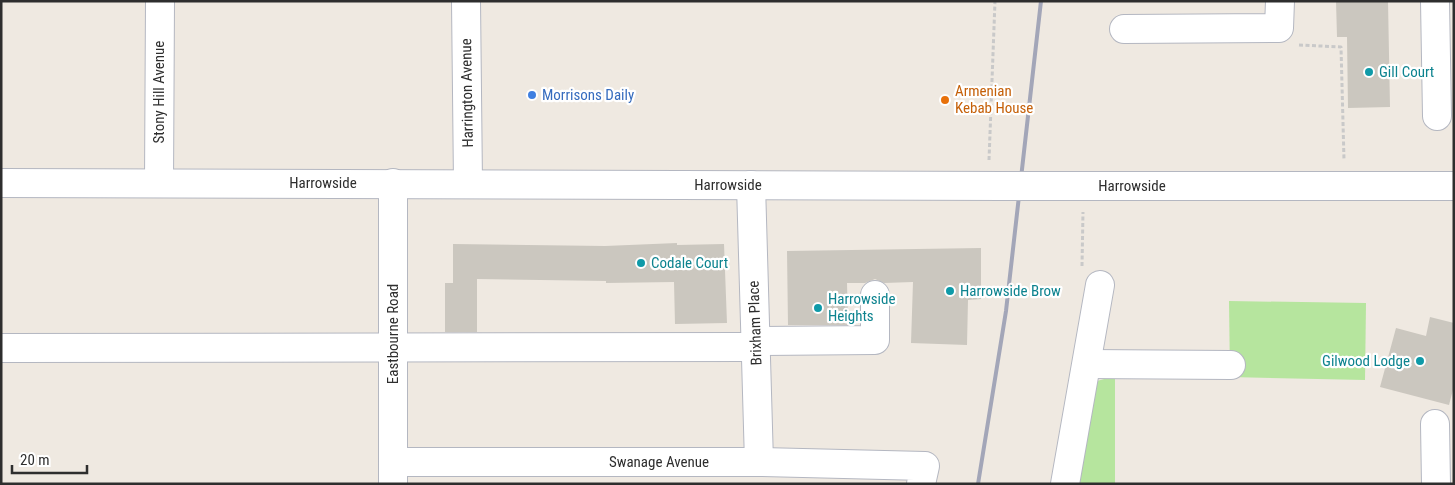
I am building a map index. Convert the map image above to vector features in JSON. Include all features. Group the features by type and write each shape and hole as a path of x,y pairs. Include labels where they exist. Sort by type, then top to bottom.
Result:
{"street":[{"name":"Stony Hill Avenue","path":"158,183 160,1"},
{"name":"Harrington Avenue","path":"466,1 468,184"},
{"path":"1124,29 1279,28 1280,1"},
{"path":"1435,1 1437,116"},
{"name":"Harrowside","path":"1,183 751,185 989,174 1083,186 1454,186"},
{"name":"Eastbourne Road","path":"393,183 393,473"},
{"name":"Brixham Place","path":"751,185 759,462"},
{"path":"1065,484 1088,364 1091,279"},
{"path":"1,348 756,344 875,340 875,295"},
{"path":"1088,364 1231,365"},
{"path":"1435,424 1442,482"},
{"name":"Swanage Avenue","path":"393,473 759,462 923,475"}],"path":[{"path":"989,174 995,1"},
{"path":"1279,28 1289,45 1342,46 1344,164"},
{"path":"1083,186 1091,279"}],"green space":[{"path":"1229,301 1366,303 1365,380 1230,377"},
{"path":"1115,376 1115,484 1072,484 1097,381"}],"building":[{"name":"Gill Court","path":"1336,1 1388,1 1390,107 1348,108 1347,37 1337,37"},
{"path":"677,243 677,245 724,244 727,323 675,324 674,282 606,283 606,281 477,279 477,332 445,332 445,283 453,283 453,244 605,246"},
{"path":"981,248 981,299 968,300 967,345 911,343 913,282 884,283 875,279 865,283 847,283 848,325 788,325 787,251"},
{"name":"Gilwood Lodge","path":"1430,317 1454,323 1454,386 1449,405 1380,387 1396,328 1426,336"}],"railway":[{"path":"978,484 1006,311 1041,1"}],"place":[{"name":"Gill Court","path":"1369,72"},
{"name":"Morrisons Daily","path":"532,95"},
{"name":"Armenian Kebab House","path":"945,100"},
{"name":"Codale Court","path":"641,263"},
{"name":"Harrowside Brow","path":"950,291"},
{"name":"Harrowside Heights","path":"818,308"},
{"name":"Gilwood Lodge","path":"1420,361"}]}
